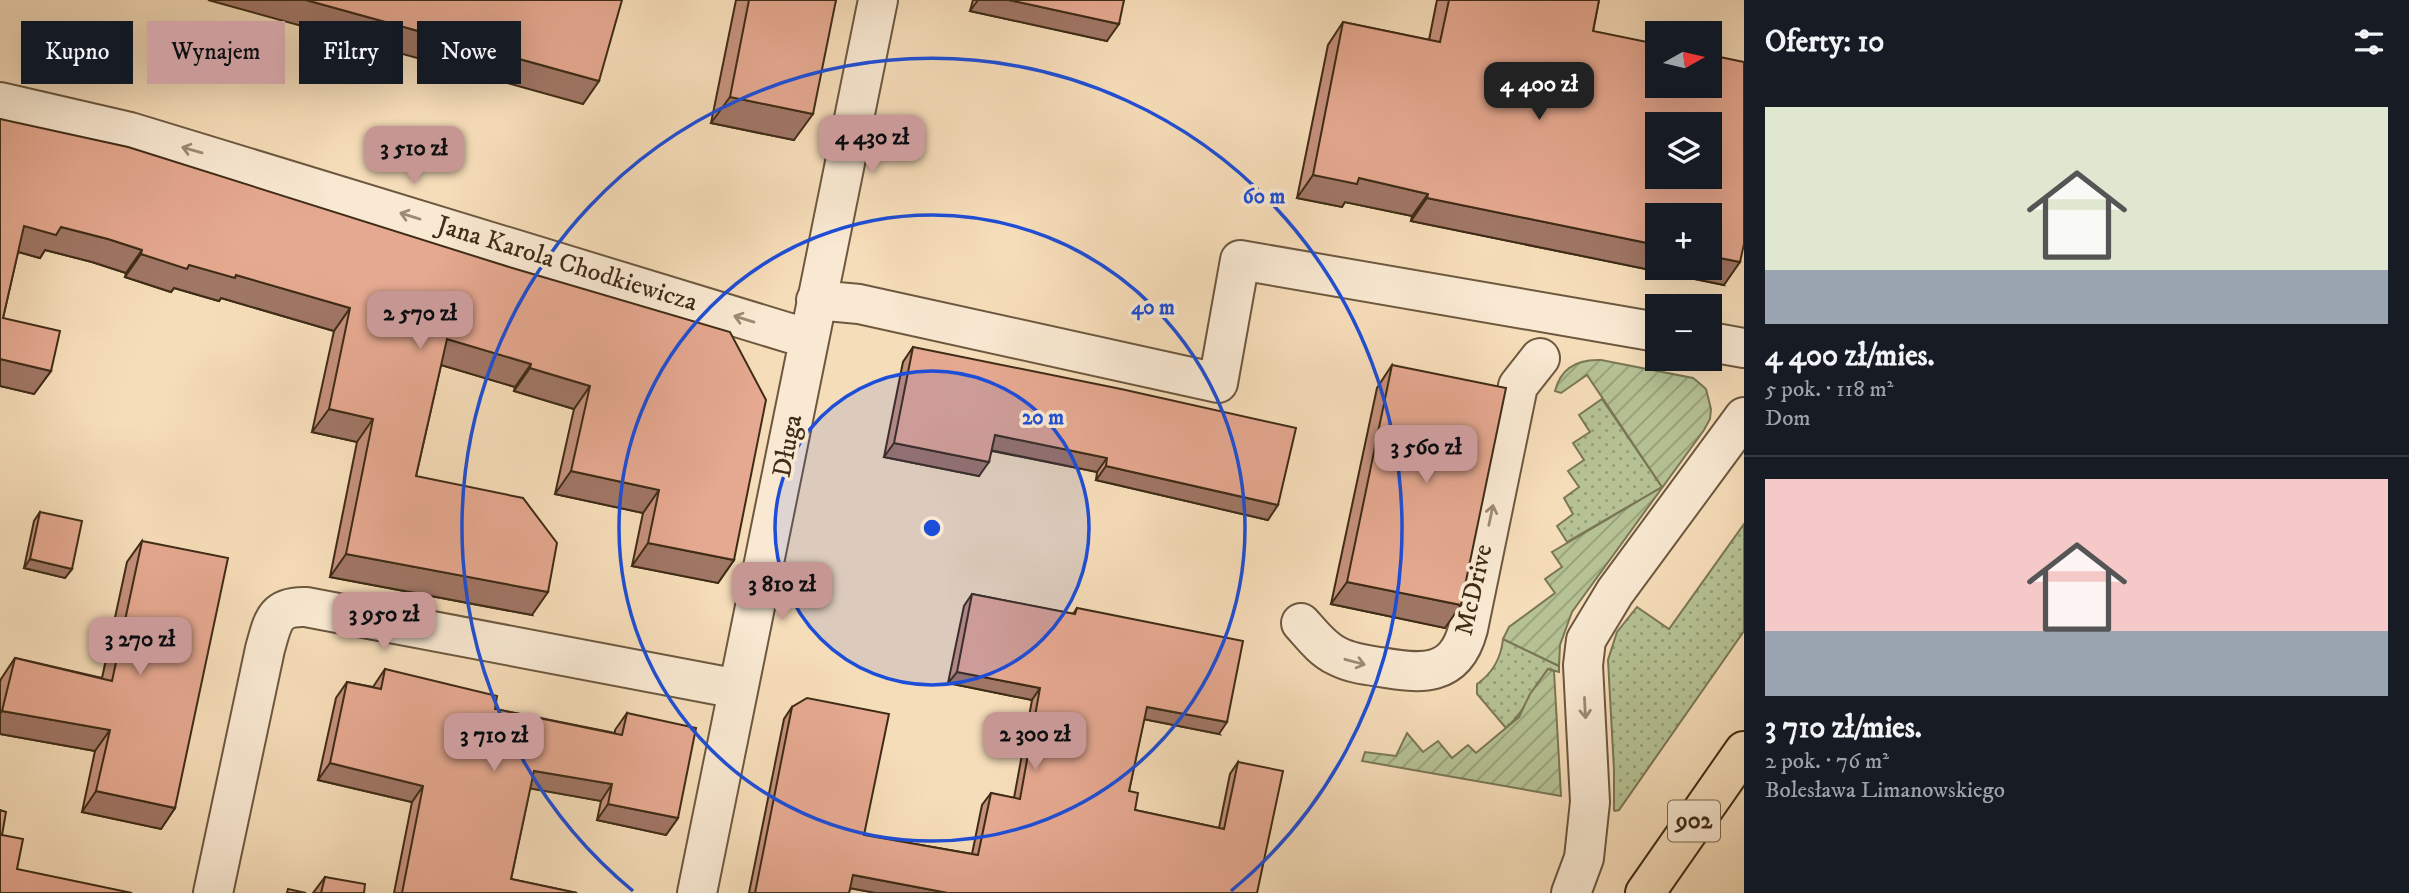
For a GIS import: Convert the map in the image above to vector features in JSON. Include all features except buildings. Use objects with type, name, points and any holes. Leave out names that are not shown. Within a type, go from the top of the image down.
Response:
[{"type":"main road","name":"902","points":[[1645,893],[1744,751]]},
{"type":"street","name":"Długa","points":[[697,893],[878,0]]},
{"type":"street","name":"Jana Karola Chodkiewicza","points":[[0,102],[130,132],[809,339]]},
{"type":"street","points":[[816,300],[859,304],[1217,383],[1240,260],[1645,330]]},
{"type":"street","points":[[1722,344],[1744,348]]},
{"type":"street","name":"McDrive","points":[[1301,623],[1325,649],[1357,663],[1415,673],[1428,672],[1444,665],[1456,654],[1468,629],[1518,386],[1540,358]]},
{"type":"street","points":[[1571,893],[1584,858],[1590,802],[1583,665],[1586,640],[1615,592],[1744,417]]},
{"type":"street","points":[[213,893],[265,649],[271,627],[281,610],[306,607],[738,689]]},
{"type":"green space","points":[[1601,360],[1645,369],[1645,371],[1693,378],[1706,389],[1711,409],[1710,419],[1704,430],[1572,612],[1560,645],[1559,666],[1503,639],[1509,627],[1555,593],[1545,579],[1562,567],[1552,552],[1662,487],[1587,375],[1561,393],[1555,391],[1566,370],[1585,361]]},
{"type":"green space","points":[[1602,399],[1662,487],[1567,542],[1557,526],[1573,514],[1564,498],[1579,487],[1568,471],[1584,460],[1573,443],[1590,432],[1579,415]]},
{"type":"green space","points":[[1744,524],[1744,631],[1619,810],[1615,811],[1608,660],[1617,632],[1637,607],[1669,629]]},
{"type":"green space","points":[[1503,639],[1559,666],[1559,672],[1548,669],[1524,708],[1506,728],[1477,694],[1477,684],[1488,675],[1495,664]]},
{"type":"green space","points":[[1548,669],[1554,671],[1561,796],[1362,761],[1365,752],[1396,756],[1407,733],[1423,752],[1438,741],[1452,758],[1468,745],[1476,753],[1519,717],[1530,694]]}]
